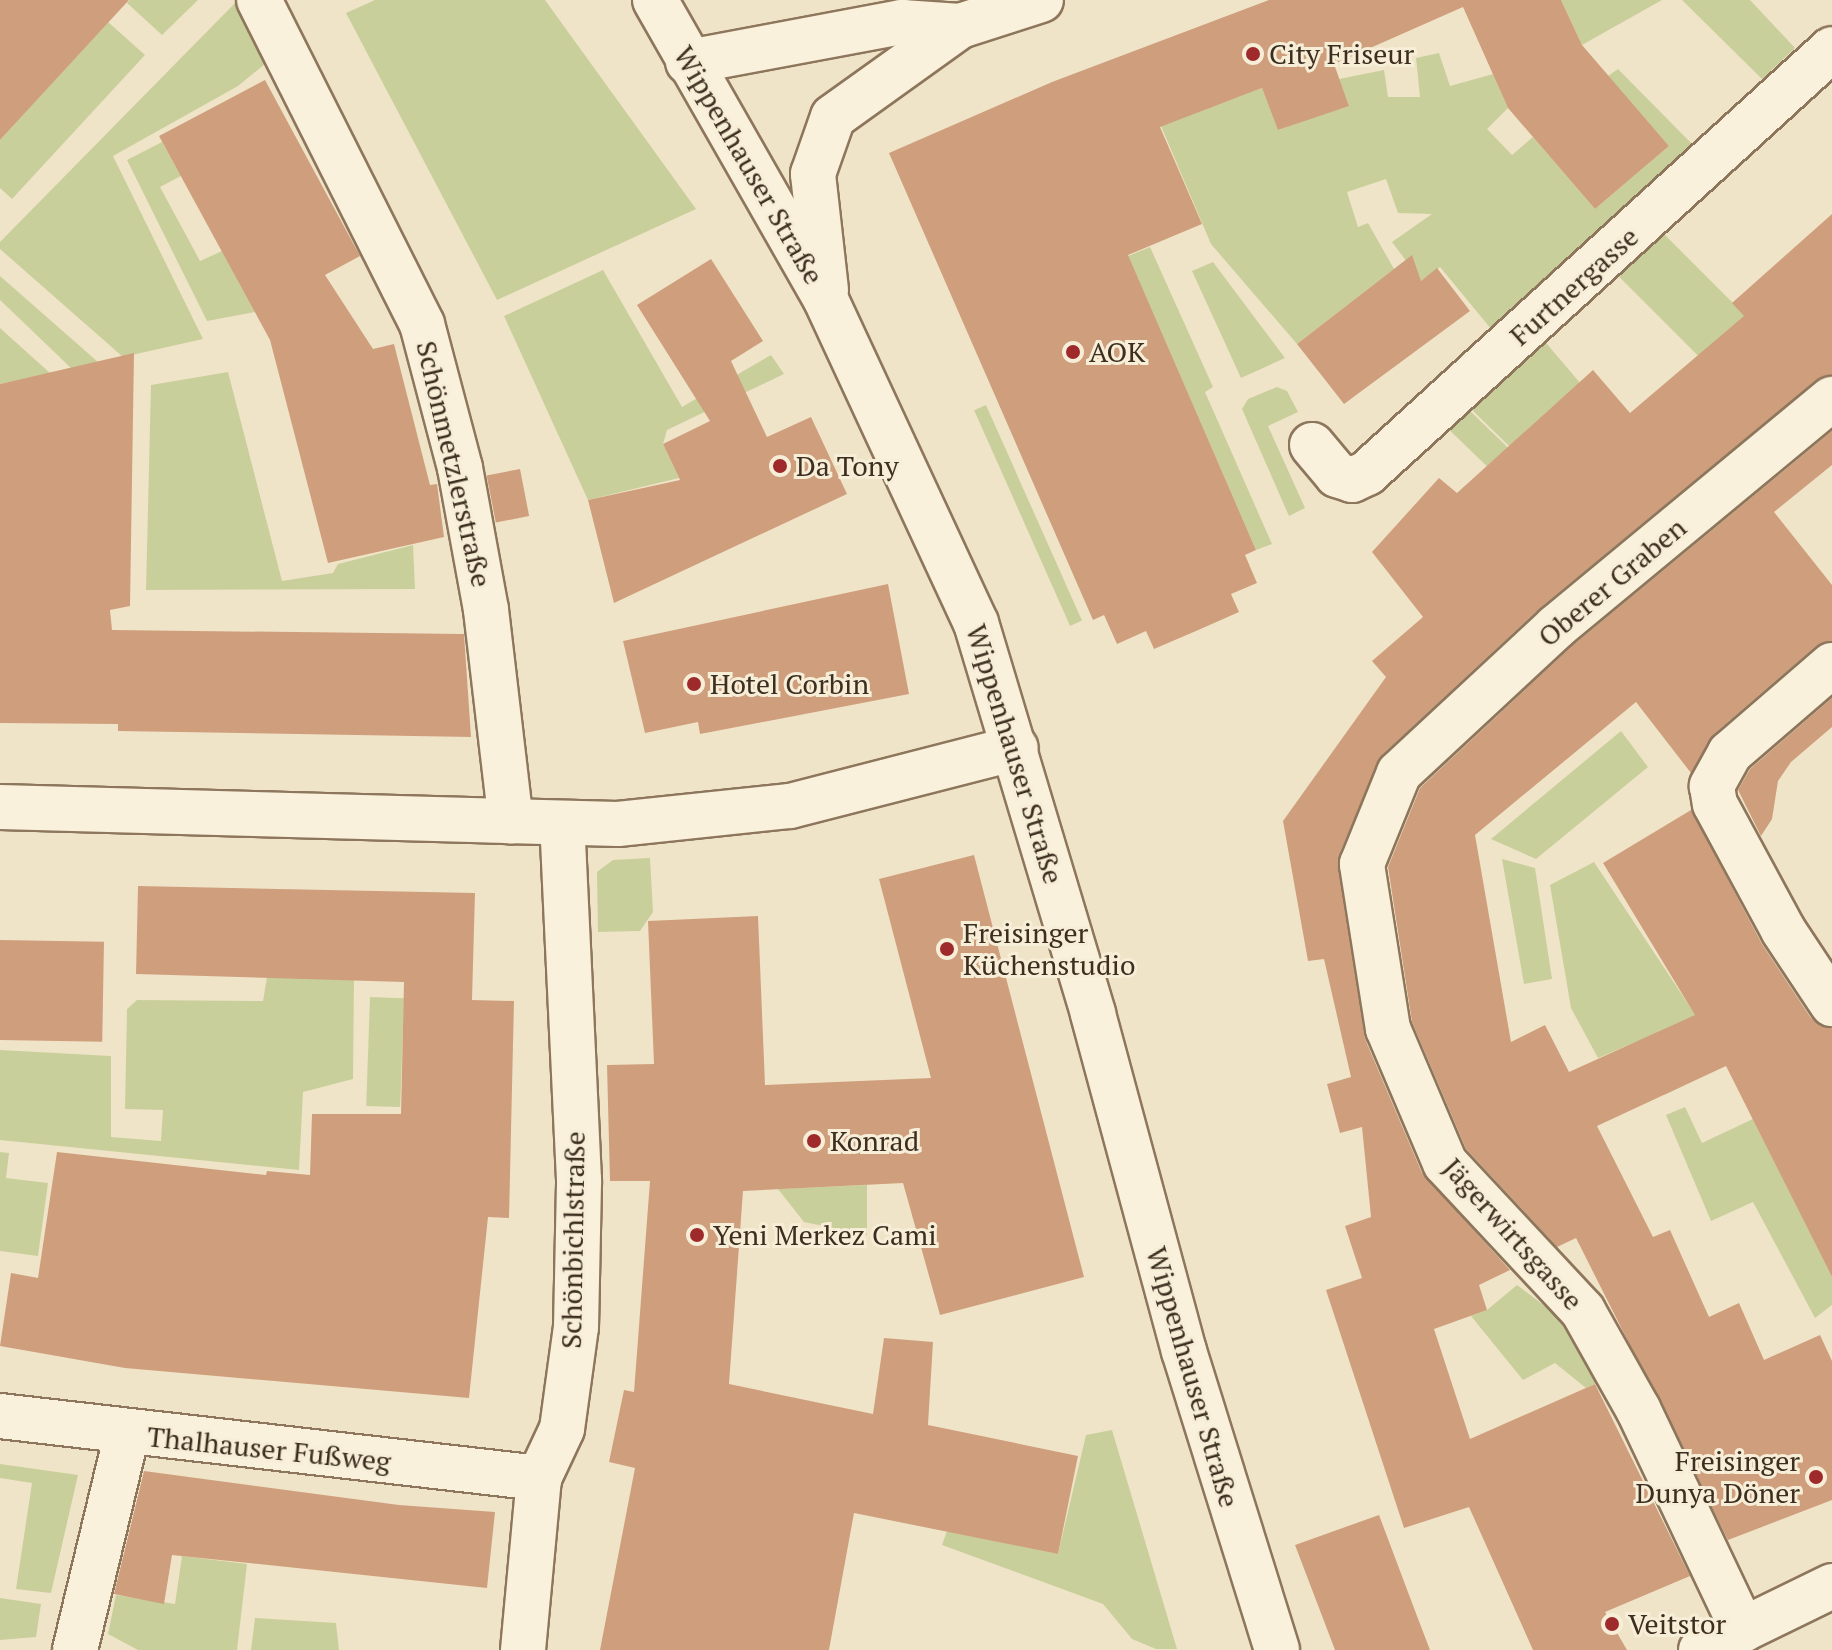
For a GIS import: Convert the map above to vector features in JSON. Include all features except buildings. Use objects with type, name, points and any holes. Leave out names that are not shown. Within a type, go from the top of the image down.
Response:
[{"type":"street","name":"Schönmetzlerstraße","points":[[259,0],[422,324],[460,468],[486,610],[511,822]]},
{"type":"street","name":"Wippenhauser Straße","points":[[655,0],[826,300],[976,623],[1016,748],[1184,1351],[1277,1650]]},
{"type":"street","points":[[826,300],[813,174],[827,128],[854,98],[960,26],[1041,0]]},
{"type":"street","points":[[688,62],[902,22],[960,26]]},
{"type":"street","name":"Furtnergasse","points":[[1312,445],[1337,475],[1352,480],[1367,473],[1832,49]]},
{"type":"street","name":"Oberer Graben","points":[[1399,773],[1556,627],[1832,399]]},
{"type":"street","points":[[1832,665],[1730,753],[1712,786],[1715,804],[1783,930],[1832,1004]]},
{"type":"street","points":[[0,807],[562,824],[696,819],[790,806],[1016,748]]},
{"type":"street","name":"Jägerwirtsgasse","points":[[1399,773],[1362,864],[1388,1029],[1445,1163],[1583,1311],[1638,1409],[1743,1630]]},
{"type":"street","name":"Schönbichlstraße","points":[[523,1650],[539,1478],[562,1429],[576,1327],[579,1180],[562,824]]},
{"type":"street","name":"Thalhauser Fußweg","points":[[0,1416],[539,1478]]},
{"type":"street","points":[[75,1650],[127,1433]]},
{"type":"street","points":[[1701,1650],[1832,1586]]},
{"type":"green space","points":[[130,0],[198,0],[162,35],[127,3]]},
{"type":"green space","points":[[238,0],[271,59],[238,86],[113,156],[203,339],[123,357],[0,249],[0,242]]},
{"type":"green space","points":[[375,0],[545,0],[696,209],[497,300],[346,13]]},
{"type":"green space","points":[[1561,0],[1662,0],[1582,45]]},
{"type":"green space","points":[[1682,0],[1750,0],[1795,48],[1762,79]]},
{"type":"green space","points":[[108,22],[145,55],[12,199],[0,188],[0,140]]},
{"type":"green space","points":[[1439,53],[1450,86],[1493,74],[1508,108],[1487,129],[1512,155],[1533,137],[1595,209],[1669,146],[1608,76],[1618,69],[1696,148],[1492,330],[1440,267],[1421,281],[1392,242],[1432,214],[1398,213],[1386,179],[1347,192],[1358,227],[1368,223],[1394,269],[1297,344],[1211,244],[1161,126],[1262,88],[1279,130],[1348,103],[1339,79],[1384,70],[1388,97],[1420,97],[1416,58]]},
{"type":"green space","points":[[162,142],[181,176],[160,187],[200,261],[222,251],[255,312],[207,321],[127,160]]},
{"type":"green space","points":[[1658,228],[1746,316],[1702,360],[1614,272]]},
{"type":"green space","points":[[1150,247],[1213,387],[1205,392],[1272,544],[1256,550],[1128,256]]},
{"type":"green space","points":[[1213,262],[1285,358],[1241,378],[1192,271]]},
{"type":"green space","points":[[603,270],[682,407],[771,355],[784,374],[667,430],[663,444],[679,478],[588,500],[504,316]]},
{"type":"green space","points":[[0,276],[98,362],[71,368],[0,300]]},
{"type":"green space","points":[[0,328],[50,373],[0,384]]},
{"type":"green space","points":[[1541,337],[1621,431],[1509,446],[1468,406]]},
{"type":"green space","points":[[228,372],[282,581],[333,573],[338,564],[413,545],[415,589],[146,590],[151,385]]},
{"type":"green space","points":[[1277,387],[1287,391],[1298,412],[1268,426],[1305,508],[1289,516],[1242,409],[1248,399]]},
{"type":"green space","points":[[986,405],[1082,621],[1070,626],[974,410]]},
{"type":"green space","points":[[1468,409],[1521,460],[1502,481],[1449,429]]},
{"type":"green space","points":[[1621,731],[1648,767],[1536,859],[1491,839]]},
{"type":"green space","points":[[650,858],[653,912],[640,931],[598,932],[597,872],[613,860]]},
{"type":"green space","points":[[1502,859],[1535,868],[1552,979],[1524,984]]},
{"type":"green space","points":[[1594,862],[1728,1064],[1664,1095],[1638,1041],[1598,1058],[1571,1008],[1550,885]]},
{"type":"green space","points":[[267,977],[354,978],[353,1079],[303,1092],[299,1170],[0,1140],[0,1050],[111,1056],[111,1137],[161,1141],[163,1110],[125,1109],[127,1009],[137,1000],[263,1001]]},
{"type":"green space","points":[[370,997],[404,998],[400,1107],[366,1106]]},
{"type":"green space","points":[[1685,1107],[1702,1143],[1753,1119],[1832,1277],[1832,1305],[1815,1318],[1753,1202],[1711,1221],[1666,1115]]},
{"type":"green space","points":[[0,1152],[9,1153],[6,1178],[48,1183],[38,1256],[0,1251]]},
{"type":"green space","points":[[867,1185],[867,1235],[804,1222],[778,1189]]},
{"type":"green space","points":[[1517,1285],[1567,1323],[1608,1378],[1586,1388],[1555,1363],[1523,1380],[1471,1316],[1487,1310]]},
{"type":"green space","points":[[1112,1430],[1177,1649],[1156,1649],[1132,1639],[1103,1604],[942,1545],[947,1531],[1058,1554],[1086,1435]]},
{"type":"green space","points":[[0,1464],[78,1475],[51,1593],[16,1589],[32,1483],[0,1478]]},
{"type":"green space","points":[[182,1556],[247,1564],[237,1650],[138,1650],[108,1634],[116,1595],[175,1604]]},
{"type":"green space","points":[[0,1598],[41,1604],[36,1637],[0,1640]]},
{"type":"green space","points":[[255,1618],[336,1623],[339,1650],[251,1650]]},
{"type":"place","name":"City Friseur","points":[[1253,54]]},
{"type":"place","name":"AOK","points":[[1073,352]]},
{"type":"place","name":"Da Tony","points":[[780,466]]},
{"type":"place","name":"Hotel Corbin","points":[[694,684]]},
{"type":"place","name":"Freisinger Küchenstudio","points":[[947,949]]},
{"type":"place","name":"Konrad","points":[[814,1141]]},
{"type":"place","name":"Yeni Merkez Cami","points":[[697,1235]]},
{"type":"place","name":"Freisinger Dunya Döner","points":[[1816,1477]]},
{"type":"place","name":"Veitstor","points":[[1612,1624]]}]
